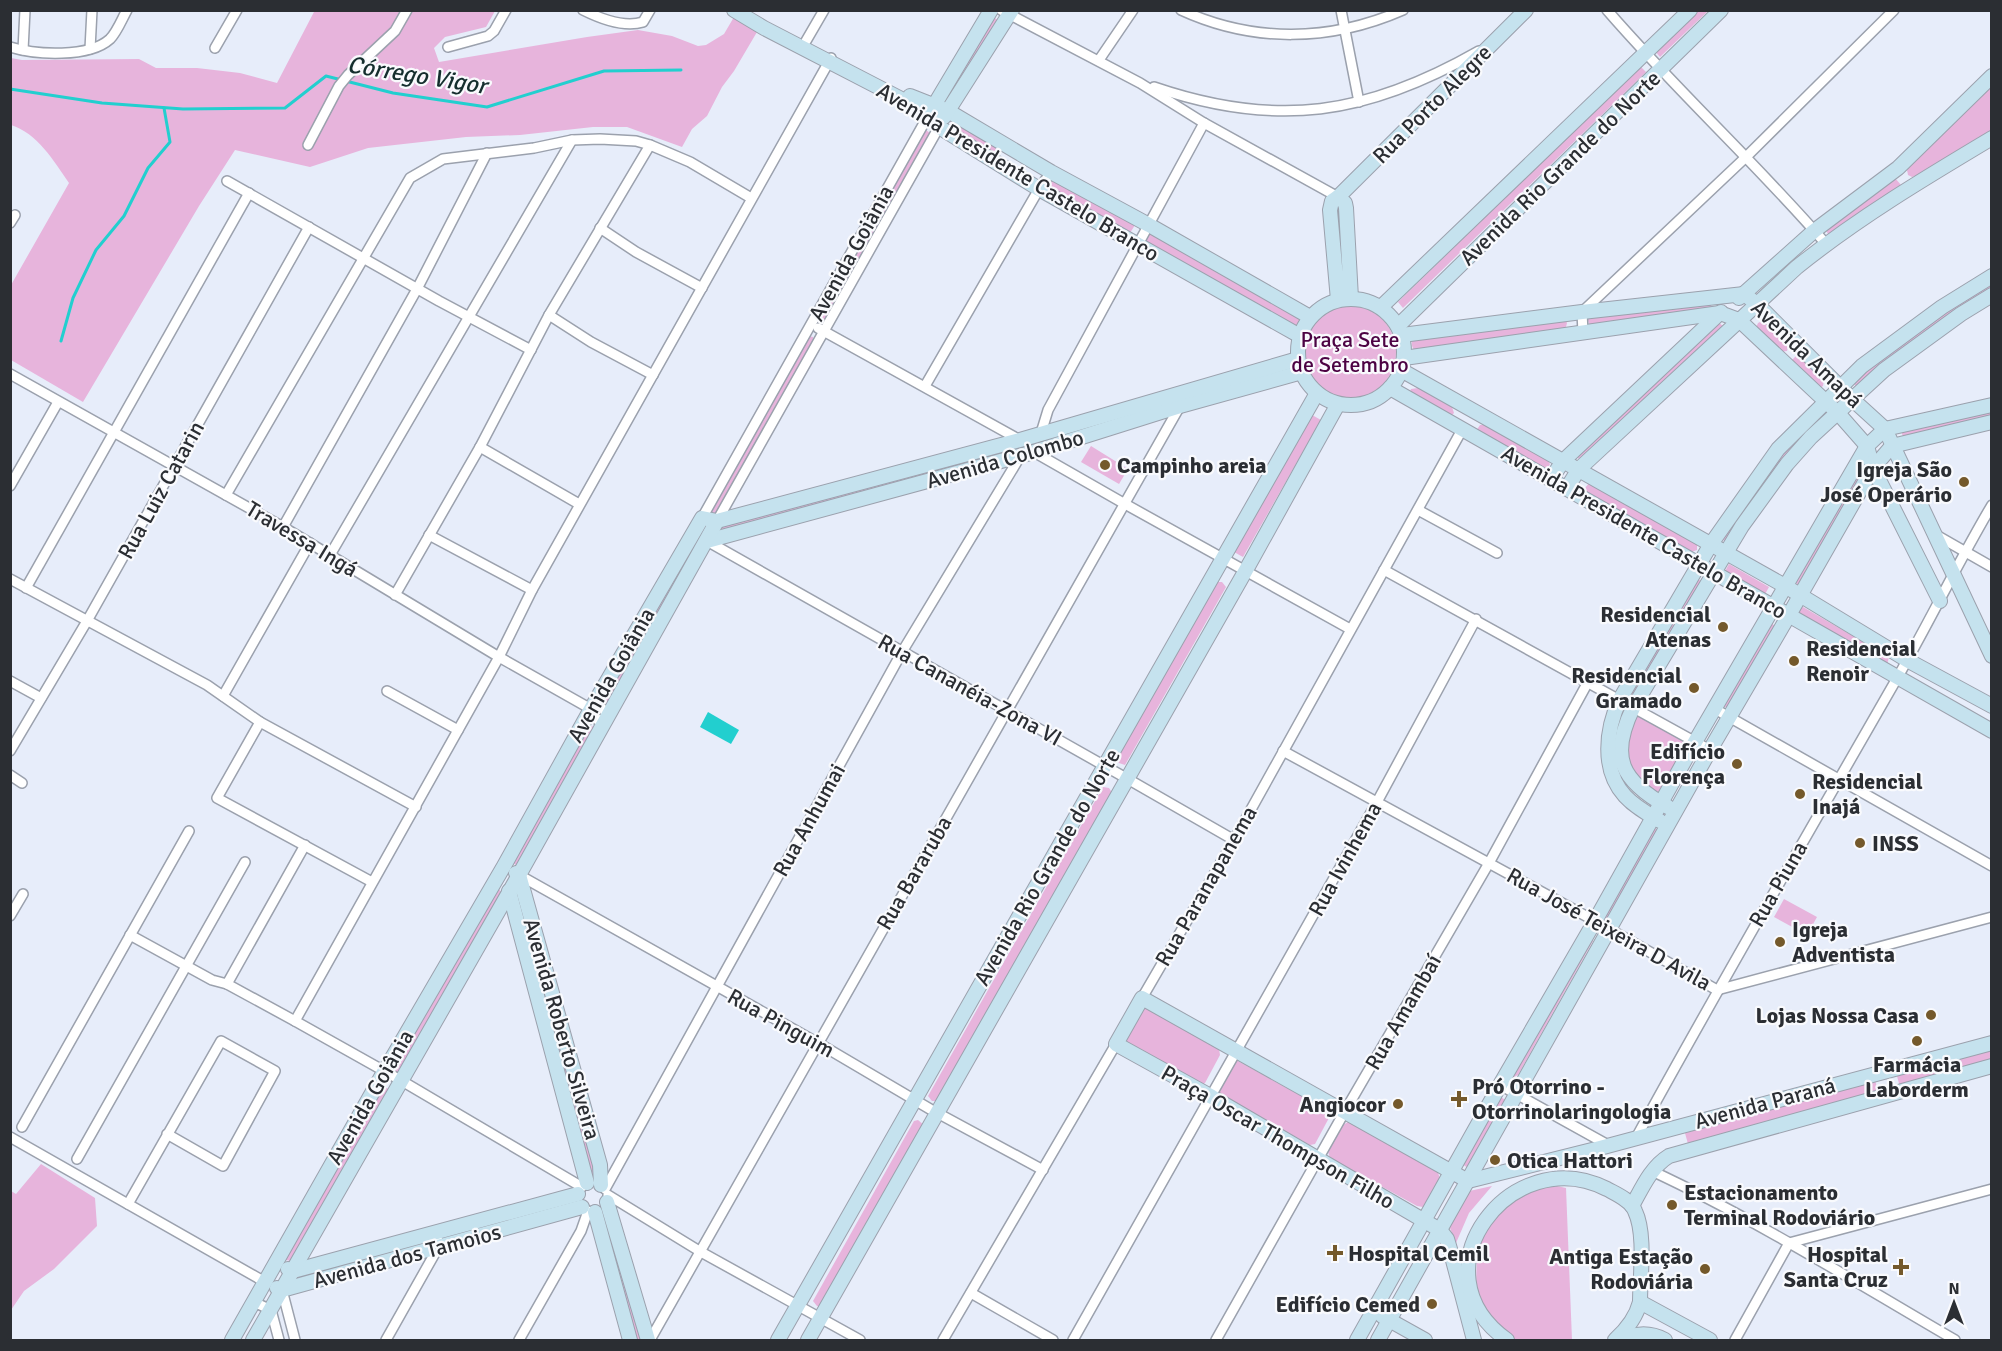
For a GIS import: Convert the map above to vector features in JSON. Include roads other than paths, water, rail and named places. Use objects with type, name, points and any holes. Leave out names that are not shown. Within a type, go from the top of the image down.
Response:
[{"type":"street","points":[[23,50],[25,10]]},
{"type":"street","points":[[90,49],[92,10]]},
{"type":"street","points":[[10,46],[40,52],[78,52],[95,48],[111,38],[127,10]]},
{"type":"street","points":[[215,48],[237,10]]},
{"type":"street","points":[[308,145],[339,86],[395,32],[407,10]]},
{"type":"street","points":[[448,46],[488,36],[494,31],[506,10]]},
{"type":"street","points":[[583,10],[597,17],[627,24],[643,22],[650,10]]},
{"type":"street","name":"Avenida Presidente Castelo Branco","points":[[752,10],[806,41],[831,59]]},
{"type":"street","points":[[806,41],[824,10]]},
{"type":"street","name":"Avenida Goiânia","points":[[232,1341],[384,1071],[495,882],[591,709],[692,536],[931,111],[991,10]]},
{"type":"street","points":[[1099,60],[1133,10]]},
{"type":"street","points":[[1180,10],[1221,26],[1262,34],[1303,35],[1344,30],[1374,22],[1403,10]]},
{"type":"street","points":[[1341,10],[1359,102]]},
{"type":"street","name":"Rua Porto Alegre","points":[[1338,197],[1526,10]]},
{"type":"street","points":[[1607,10],[1646,55],[1746,157],[1826,244]]},
{"type":"street","name":"Avenida Rio Grande do Norte","points":[[1380,308],[1646,55],[1690,10]]},
{"type":"street","name":"Avenida Rio Grande do Norte","points":[[1400,330],[1721,10]]},
{"type":"street","points":[[1583,333],[1582,312],[1746,157],[1894,10]]},
{"type":"street","name":"Avenida Presidente Castelo Branco","points":[[736,11],[931,111],[948,111],[1051,172],[1310,317]]},
{"type":"street","points":[[1007,12],[1099,60],[1204,123],[1338,197],[1345,203],[1346,208],[1345,299]]},
{"type":"street","name":"Avenida Goiânia","points":[[253,1341],[707,542],[823,331],[1007,12]]},
{"type":"street","points":[[1140,83],[1178,95],[1246,110],[1292,112],[1337,107],[1403,89],[1492,44]]},
{"type":"street","points":[[296,1021],[499,657],[532,590],[579,504],[831,59]]},
{"type":"street","points":[[1551,479],[1563,460],[1720,313],[1814,231],[1898,168],[1992,76]]},
{"type":"street","name":"Avenida Presidente Castelo Branco","points":[[931,111],[939,127],[1039,189],[1300,336]]},
{"type":"street","points":[[1033,452],[1046,440],[1041,433],[1048,410],[1204,123]]},
{"type":"street","points":[[1567,488],[1579,469],[1739,320],[1826,244],[1911,186],[1992,138]]},
{"type":"street","points":[[226,495],[410,178],[443,159],[534,148],[572,140],[627,140],[650,145],[690,162],[751,198]]},
{"type":"street","points":[[330,555],[572,140]]},
{"type":"street","points":[[395,595],[480,447],[549,315],[650,145]]},
{"type":"street","points":[[999,164],[1010,147]]},
{"type":"street","points":[[283,527],[417,289],[487,153]]},
{"type":"street","points":[[1898,168],[1911,186]]},
{"type":"street","points":[[925,386],[1051,172]]},
{"type":"street","points":[[227,181],[417,289],[531,350]]},
{"type":"street","points":[[26,588],[249,193]]},
{"type":"street","name":"Rua Luiz Catarin","points":[[10,751],[87,621],[309,227]]},
{"type":"street","points":[[600,228],[636,252],[702,288]]},
{"type":"street","points":[[1667,825],[1626,797],[1618,786],[1612,771],[1608,738],[1613,714],[1620,699],[1711,544],[1778,449],[1840,386],[1917,324],[1992,276]]},
{"type":"street","name":"Avenida Amapá","points":[[1400,330],[1744,294],[1885,429],[1992,656]]},
{"type":"street","points":[[1676,811],[1637,786],[1629,777],[1622,760],[1622,736],[1634,708],[1726,553],[1772,483],[1811,437],[1884,370],[1992,295]]},
{"type":"street","points":[[1345,299],[1371,303],[1380,308],[1400,330],[1402,364],[1390,388],[1375,399],[1357,405],[1338,404],[1317,393],[1311,387],[1300,366],[1298,345],[1310,317],[1323,306],[1345,299]]},
{"type":"street","name":"Avenida Amapá","points":[[1402,364],[1583,333],[1720,313],[1739,320],[1838,413],[1867,446],[1873,468],[1940,601]]},
{"type":"street","points":[[549,315],[591,342],[653,375]]},
{"type":"street","points":[[811,324],[1020,440],[1018,449],[1033,452],[1350,629]]},
{"type":"street","points":[[1784,362],[1799,346]]},
{"type":"street","name":"Avenida Presidente Castelo Branco","points":[[1402,364],[1472,412],[1579,469],[1801,595],[1907,660],[1992,706]]},
{"type":"street","name":"Avenida Colombo","points":[[717,521],[1300,366]]},
{"type":"street","name":"Avenida Colombo","points":[[707,542],[1033,452],[1300,366]]},
{"type":"street","name":"Travessa Ingá","points":[[10,374],[283,527],[499,657],[591,709],[596,706],[603,708],[606,718]]},
{"type":"street","name":"Avenida Presidente Castelo Branco","points":[[1390,388],[1992,731]]},
{"type":"street","name":"Avenida Rio Grande do Norte","points":[[778,1341],[1317,393]]},
{"type":"street","points":[[10,486],[58,402]]},
{"type":"street","name":"Avenida Rio Grande do Norte","points":[[808,1341],[1338,404]]},
{"type":"street","points":[[1357,1341],[1450,1172],[1654,818],[1695,742],[1867,446],[1885,429],[1992,405]]},
{"type":"street","name":"Rua Bararuba","points":[[649,1341],[1180,406]]},
{"type":"street","points":[[1463,428],[1472,412]]},
{"type":"street","points":[[1378,1341],[1667,825],[1873,468],[1892,446],[1992,422]]},
{"type":"street","name":"Rua Paranapanema","points":[[943,1341],[1234,840],[1463,428]]},
{"type":"street","points":[[480,447],[579,504]]},
{"type":"street","name":"Rua Anhumai","points":[[519,1341],[581,1231],[593,1196],[717,987],[902,652],[1033,452]]},
{"type":"street","name":"Rua Piuna","points":[[1636,1138],[1717,990],[1898,678],[1964,551],[1992,505]]},
{"type":"street","points":[[1418,510],[1497,553]]},
{"type":"street","points":[[702,518],[717,521]]},
{"type":"street","points":[[1933,533],[1992,567]]},
{"type":"street","points":[[429,535],[532,590]]},
{"type":"street","points":[[692,536],[707,542]]},
{"type":"street","name":"Rua Cananéia-Zona VI","points":[[707,542],[1234,840]]},
{"type":"street","points":[[223,696],[310,543]]},
{"type":"street","points":[[1384,570],[1710,750]]},
{"type":"street","points":[[10,579],[207,685],[260,722],[416,807]]},
{"type":"street","name":"Rua Ivinhema","points":[[1073,1341],[1377,802],[1476,619]]},
{"type":"street","points":[[634,636],[648,644]]},
{"type":"street","points":[[10,681],[41,698]]},
{"type":"street","name":"Rua Amambaí","points":[[1216,1341],[1489,863],[1588,682]]},
{"type":"street","points":[[387,691],[458,730]]},
{"type":"street","points":[[1715,709],[1992,866]]},
{"type":"street","points":[[260,722],[217,798],[372,882]]},
{"type":"street","name":"Rua José Teixeira D Avila","points":[[1282,751],[1610,929],[1717,990],[1992,917]]},
{"type":"street","points":[[10,775],[21,783]]},
{"type":"street","points":[[22,1127],[189,831]]},
{"type":"street","points":[[227,984],[305,845]]},
{"type":"street","points":[[77,1159],[245,862]]},
{"type":"street","points":[[504,866],[519,875]]},
{"type":"street","name":"Rua Pinguim","points":[[519,875],[1043,1170]]},
{"type":"street","name":"Avenida Roberto Silveira","points":[[519,875],[600,1165],[593,1196],[649,1341]]},
{"type":"street","points":[[495,882],[509,891]]},
{"type":"street","name":"Avenida Roberto Silveira","points":[[509,891],[593,1196],[630,1341]]},
{"type":"street","points":[[10,916],[23,894]]},
{"type":"street","points":[[130,935],[212,981],[227,984],[296,1021],[402,1081],[593,1196],[701,1252],[860,1341]]},
{"type":"street","points":[[1142,998],[1468,1181]]},
{"type":"street","points":[[128,1204],[167,1134],[221,1041],[275,1071],[223,1166],[167,1134]]},
{"type":"street","name":"Avenida Paraná","points":[[1468,1181],[1992,1043]]},
{"type":"street","name":"Praça Oscar Thompson Filho","points":[[1116,1044],[1212,1097],[1440,1230]]},
{"type":"street","name":"Avenida Paraná","points":[[1632,1206],[1652,1171],[1669,1156],[1992,1066]]},
{"type":"street","points":[[1896,1068],[1892,1073],[1893,1086],[1898,1090],[1904,1090]]},
{"type":"street","points":[[1876,1074],[1887,1079],[1889,1085],[1885,1096]]},
{"type":"street","points":[[1500,1085],[1602,1147]]},
{"type":"street","points":[[10,1137],[282,1290]]},
{"type":"street","points":[[1462,1299],[1474,1243],[1484,1221],[1500,1202],[1523,1188],[1535,1177],[1602,1147]]},
{"type":"street","points":[[1652,1171],[1697,1192],[1790,1243],[1955,1341]]},
{"type":"street","points":[[1523,1188],[1550,1181],[1567,1179],[1582,1181],[1609,1190],[1635,1210],[1641,1231],[1640,1302],[1637,1313],[1627,1329],[1615,1341]]},
{"type":"street","points":[[1735,1341],[1790,1243],[1992,1189]]},
{"type":"street","name":"Avenida dos Tamoios","points":[[295,1341],[282,1290],[438,1240],[593,1196]]},
{"type":"street","points":[[1440,1230],[1447,1239],[1474,1341]]},
{"type":"street","points":[[386,1341],[438,1240]]},
{"type":"street","name":"Avenida dos Tamoios","points":[[293,1271],[438,1240]]},
{"type":"street","points":[[1428,1251],[1450,1249]]},
{"type":"street","points":[[276,1263],[293,1271]]},
{"type":"street","points":[[1467,1269],[1471,1294],[1486,1322]]},
{"type":"street","points":[[971,1293],[1053,1341]]},
{"type":"street","points":[[1462,1299],[1507,1341]]},
{"type":"street","points":[[254,1302],[271,1310],[279,1341]]},
{"type":"street","points":[[1640,1302],[1710,1341]]},
{"type":"street","points":[[1373,1311],[1425,1341]]},
{"type":"street","points":[[1615,1341],[1644,1333],[1665,1341]]},
{"type":"water","points":[[708,712],[739,730],[731,744],[700,727]]},
{"type":"waterway","name":"Córrego Vigor","points":[[10,89],[102,103],[183,109],[285,108],[326,76],[393,93],[487,107],[604,71],[681,70]]},
{"type":"waterway","points":[[61,341],[73,298],[96,250],[124,216],[148,168],[170,142],[164,108]]},
{"type":"place","name":"Campinho areia","points":[[1105,465]]},
{"type":"place","name":"Igreja São José Operário","points":[[1964,482]]},
{"type":"place","name":"Residencial Atenas","points":[[1723,627]]},
{"type":"place","name":"Residencial Renoir","points":[[1794,661]]},
{"type":"place","name":"Residencial Gramado","points":[[1694,688]]},
{"type":"place","name":"Edifício Florença","points":[[1737,764]]},
{"type":"place","name":"Residencial Inajá","points":[[1800,794]]},
{"type":"place","name":"INSS","points":[[1860,843]]},
{"type":"place","name":"Igreja Adventista","points":[[1780,942]]},
{"type":"place","name":"Lojas Nossa Casa","points":[[1931,1015]]},
{"type":"place","name":"Farmácia Laborderm","points":[[1917,1041]]},
{"type":"place","name":"Pró Otorrino - Otorrinolaringologia","points":[[1459,1099]]},
{"type":"place","name":"Angiocor","points":[[1398,1104]]},
{"type":"place","name":"Otica Hattori","points":[[1495,1160]]},
{"type":"place","name":"Estacionamento Terminal Rodoviário","points":[[1672,1205]]},
{"type":"place","name":"Hospital Cemil","points":[[1335,1253]]},
{"type":"place","name":"Hospital Santa Cruz","points":[[1901,1267]]},
{"type":"place","name":"Antiga Estação Rodoviária","points":[[1705,1269]]},
{"type":"place","name":"Edifício Cemed","points":[[1432,1304]]},
{"type":"park label","name":"Praça Sete de Setembro","points":[[1350,352]]}]
